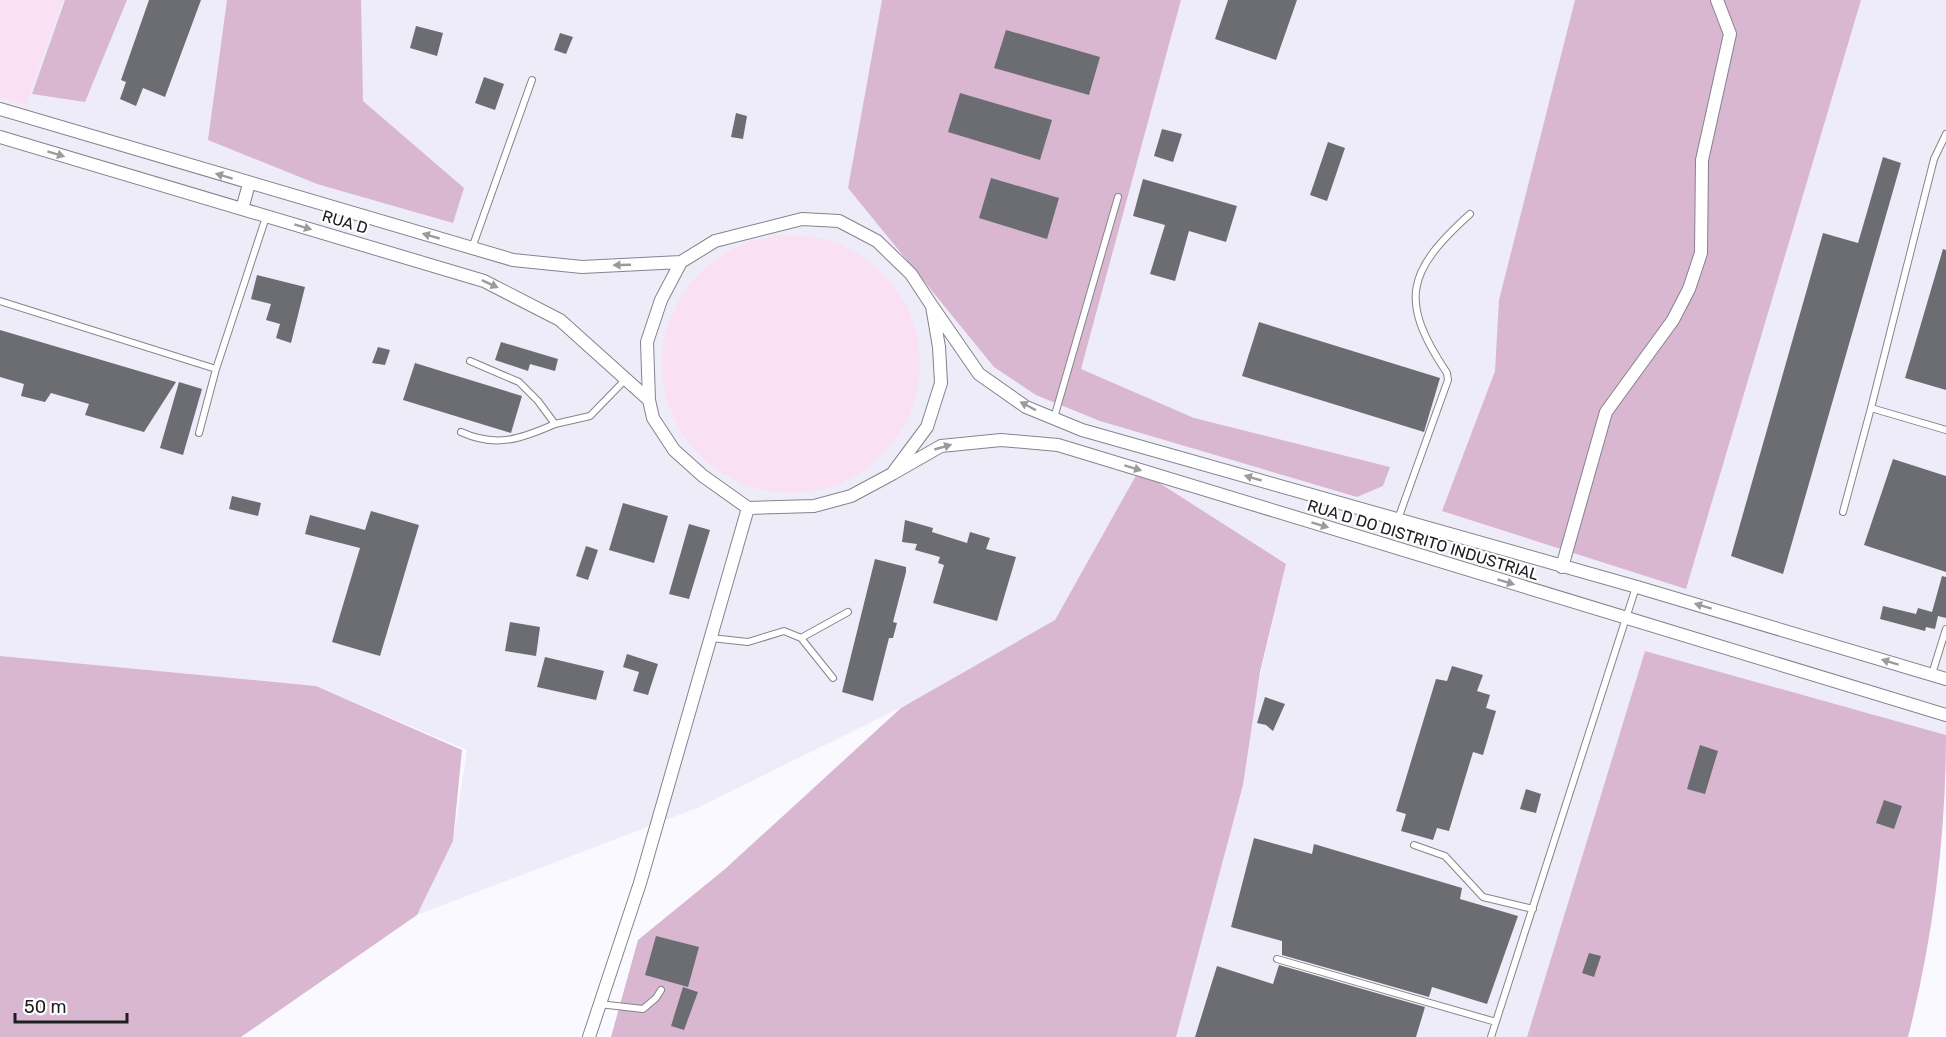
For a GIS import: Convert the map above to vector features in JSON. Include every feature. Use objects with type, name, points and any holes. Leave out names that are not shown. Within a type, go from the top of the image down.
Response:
[{"type":"street","points":[[1562,567],[1606,412],[1673,320],[1689,289],[1701,253],[1702,160],[1730,34],[1717,0]]},
{"type":"street","name":"RUA D","points":[[0,109],[513,260],[582,267],[681,262]]},
{"type":"street","name":"RUA D","points":[[0,137],[484,281],[560,320],[649,400]]},
{"type":"street","points":[[242,209],[249,184]]},
{"type":"street","name":"RUA D DO DISTRITO INDUSTRIAL","points":[[681,262],[715,241],[752,230],[802,219],[839,221],[877,241],[911,274],[979,374],[1026,407],[1082,429],[1636,587],[1946,679]]},
{"type":"street","points":[[589,1037],[640,883],[748,508],[703,476],[674,450],[653,417],[649,400],[647,342],[661,300],[681,262]]},
{"type":"street","points":[[892,474],[927,427],[941,383],[939,347],[932,306]]},
{"type":"street","name":"RUA D DO DISTRITO INDUSTRIAL","points":[[748,508],[814,506],[851,496],[941,446],[1001,440],[1058,445],[1946,716]]},
{"type":"lane","points":[[472,248],[532,80]]},
{"type":"lane","points":[[1843,512],[1934,159],[1946,134]]},
{"type":"lane","points":[[1054,418],[1118,197]]},
{"type":"lane","points":[[1398,520],[1448,380],[1447,373],[1422,329],[1414,308],[1414,298],[1432,250],[1470,214]]},
{"type":"lane","points":[[199,433],[216,369],[266,216]]},
{"type":"lane","points":[[0,301],[216,369]]},
{"type":"lane","points":[[470,361],[519,382],[538,401],[555,424]]},
{"type":"lane","points":[[461,432],[480,441],[521,439],[555,424],[590,416],[626,379]]},
{"type":"lane","points":[[1871,408],[1946,430]]},
{"type":"lane","points":[[1491,1037],[1636,587]]},
{"type":"lane","points":[[801,638],[848,612]]},
{"type":"lane","points":[[1932,674],[1946,628]]},
{"type":"lane","points":[[711,638],[748,642],[784,631],[801,638],[833,678]]},
{"type":"lane","points":[[1414,845],[1445,856],[1483,897],[1533,909]]},
{"type":"lane","points":[[1277,958],[1496,1022]]},
{"type":"lane","points":[[599,1004],[643,1009],[656,998],[661,990]]},
{"type":"shaded area","points":[[0,0],[1946,0],[1946,735],[1645,651],[1527,1037],[1175,1037],[1286,565],[1139,470],[1055,620],[1012,653],[697,808],[417,915],[453,841],[467,750],[316,686],[0,656]]},
{"type":"shaded area","points":[[0,0],[63,0],[26,105],[0,97]]},
{"type":"shaded area","points":[[65,0],[127,0],[85,102],[32,94]]},
{"type":"shaded area","points":[[227,0],[361,0],[363,101],[464,188],[453,223],[317,184],[208,140]]},
{"type":"shaded area","points":[[882,0],[1181,0],[1081,369],[1194,418],[1390,467],[1383,486],[1357,497],[1100,421],[1036,395],[994,367],[848,188]]},
{"type":"shaded area","points":[[1575,0],[1861,0],[1686,589],[1442,511],[1495,371],[1499,300]]},
{"type":"shaded area","points":[[778,235],[804,235],[841,244],[863,256],[891,282],[911,314],[918,339],[920,364],[918,389],[911,414],[899,436],[873,464],[841,484],[829,488],[804,493],[778,493],[741,484],[719,472],[691,446],[671,414],[667,402],[662,377],[662,351],[671,314],[683,292],[709,264],[741,244],[753,240]]},
{"type":"shaded area","points":[[1139,470],[1286,564],[1260,672],[1243,785],[1176,1037],[611,1037],[638,940],[725,869],[901,708],[1055,620]]},
{"type":"shaded area","points":[[1645,651],[1946,735],[1941,849],[1931,925],[1908,1037],[1527,1037]]},
{"type":"shaded area","points":[[0,656],[316,686],[462,750],[453,841],[417,915],[241,1037],[0,1037]]},
{"type":"building","points":[[149,0],[201,0],[165,97],[143,88],[136,106],[120,99],[126,82],[121,80]]},
{"type":"building","points":[[1228,0],[1297,0],[1276,60],[1215,39]]},
{"type":"building","points":[[416,26],[443,33],[437,56],[410,48]]},
{"type":"building","points":[[1006,30],[1100,57],[1089,95],[994,68]]},
{"type":"building","points":[[560,33],[573,37],[566,54],[554,50]]},
{"type":"building","points":[[484,77],[504,84],[495,110],[475,103]]},
{"type":"building","points":[[960,93],[1052,120],[1040,160],[948,132]]},
{"type":"building","points":[[736,113],[747,116],[743,139],[731,137]]},
{"type":"building","points":[[1162,129],[1182,134],[1173,162],[1154,156]]},
{"type":"building","points":[[1328,142],[1345,148],[1327,201],[1310,195]]},
{"type":"building","points":[[1883,157],[1901,163],[1783,574],[1731,556],[1823,233],[1858,243]]},
{"type":"building","points":[[991,178],[1059,198],[1047,239],[979,218]]},
{"type":"building","points":[[1143,179],[1237,206],[1226,242],[1189,231],[1175,281],[1150,274],[1165,225],[1133,216]]},
{"type":"building","points":[[1943,249],[1946,250],[1946,390],[1905,378]]},
{"type":"building","points":[[257,275],[305,287],[291,343],[276,338],[280,324],[266,320],[271,304],[251,299]]},
{"type":"building","points":[[1259,322],[1440,378],[1424,432],[1242,376]]},
{"type":"building","points":[[0,330],[176,382],[144,432],[85,415],[89,404],[51,393],[45,402],[21,396],[24,384],[0,377]]},
{"type":"building","points":[[501,342],[558,359],[555,371],[530,364],[528,371],[495,360]]},
{"type":"building","points":[[378,347],[390,350],[385,365],[372,363]]},
{"type":"building","points":[[415,363],[522,396],[511,433],[403,400]]},
{"type":"building","points":[[179,382],[202,389],[183,455],[160,448]]},
{"type":"building","points":[[1893,459],[1946,476],[1946,572],[1864,545]]},
{"type":"building","points":[[232,496],[261,503],[258,516],[229,509]]},
{"type":"building","points":[[623,503],[668,516],[654,563],[609,550]]},
{"type":"building","points":[[371,511],[419,525],[380,656],[332,642],[360,548],[305,534],[310,515],[365,530]]},
{"type":"building","points":[[905,520],[933,528],[932,532],[967,543],[970,532],[990,538],[986,549],[1016,557],[997,621],[933,603],[944,565],[938,563],[940,557],[915,550],[917,544],[902,542]]},
{"type":"building","points":[[689,524],[710,530],[689,599],[669,594]]},
{"type":"building","points":[[586,546],[598,550],[588,580],[576,576]]},
{"type":"building","points":[[875,559],[906,567],[906,572],[893,622],[897,623],[893,638],[889,638],[873,701],[842,692]]},
{"type":"building","points":[[1942,576],[1946,577],[1946,618],[1938,616],[1935,629],[1926,627],[1925,631],[1880,619],[1883,606],[1916,614],[1918,608],[1932,612]]},
{"type":"building","points":[[510,622],[540,627],[536,656],[505,651]]},
{"type":"building","points":[[627,654],[658,664],[648,695],[633,691],[639,672],[623,667]]},
{"type":"building","points":[[545,657],[604,671],[596,700],[537,687]]},
{"type":"building","points":[[1452,666],[1483,675],[1477,691],[1490,695],[1486,708],[1496,711],[1483,755],[1473,752],[1449,831],[1437,828],[1433,840],[1401,831],[1406,814],[1396,811],[1436,679],[1447,681]]},
{"type":"building","points":[[1265,697],[1285,704],[1273,731],[1266,725],[1257,723]]},
{"type":"building","points":[[1700,745],[1718,751],[1705,794],[1687,789]]},
{"type":"building","points":[[1526,789],[1541,794],[1536,813],[1520,809]]},
{"type":"building","points":[[1884,800],[1902,806],[1894,829],[1876,823]]},
{"type":"building","points":[[1254,838],[1312,854],[1314,844],[1462,888],[1460,899],[1518,916],[1487,1004],[1432,987],[1429,997],[1282,955],[1282,941],[1231,927]]},
{"type":"building","points":[[656,936],[699,947],[688,987],[645,975]]},
{"type":"building","points":[[1589,953],[1601,956],[1594,977],[1582,973]]},
{"type":"building","points":[[1279,965],[1425,1007],[1416,1037],[1195,1037],[1217,966],[1273,984]]},
{"type":"building","points":[[683,987],[698,992],[684,1030],[671,1026]]}]
